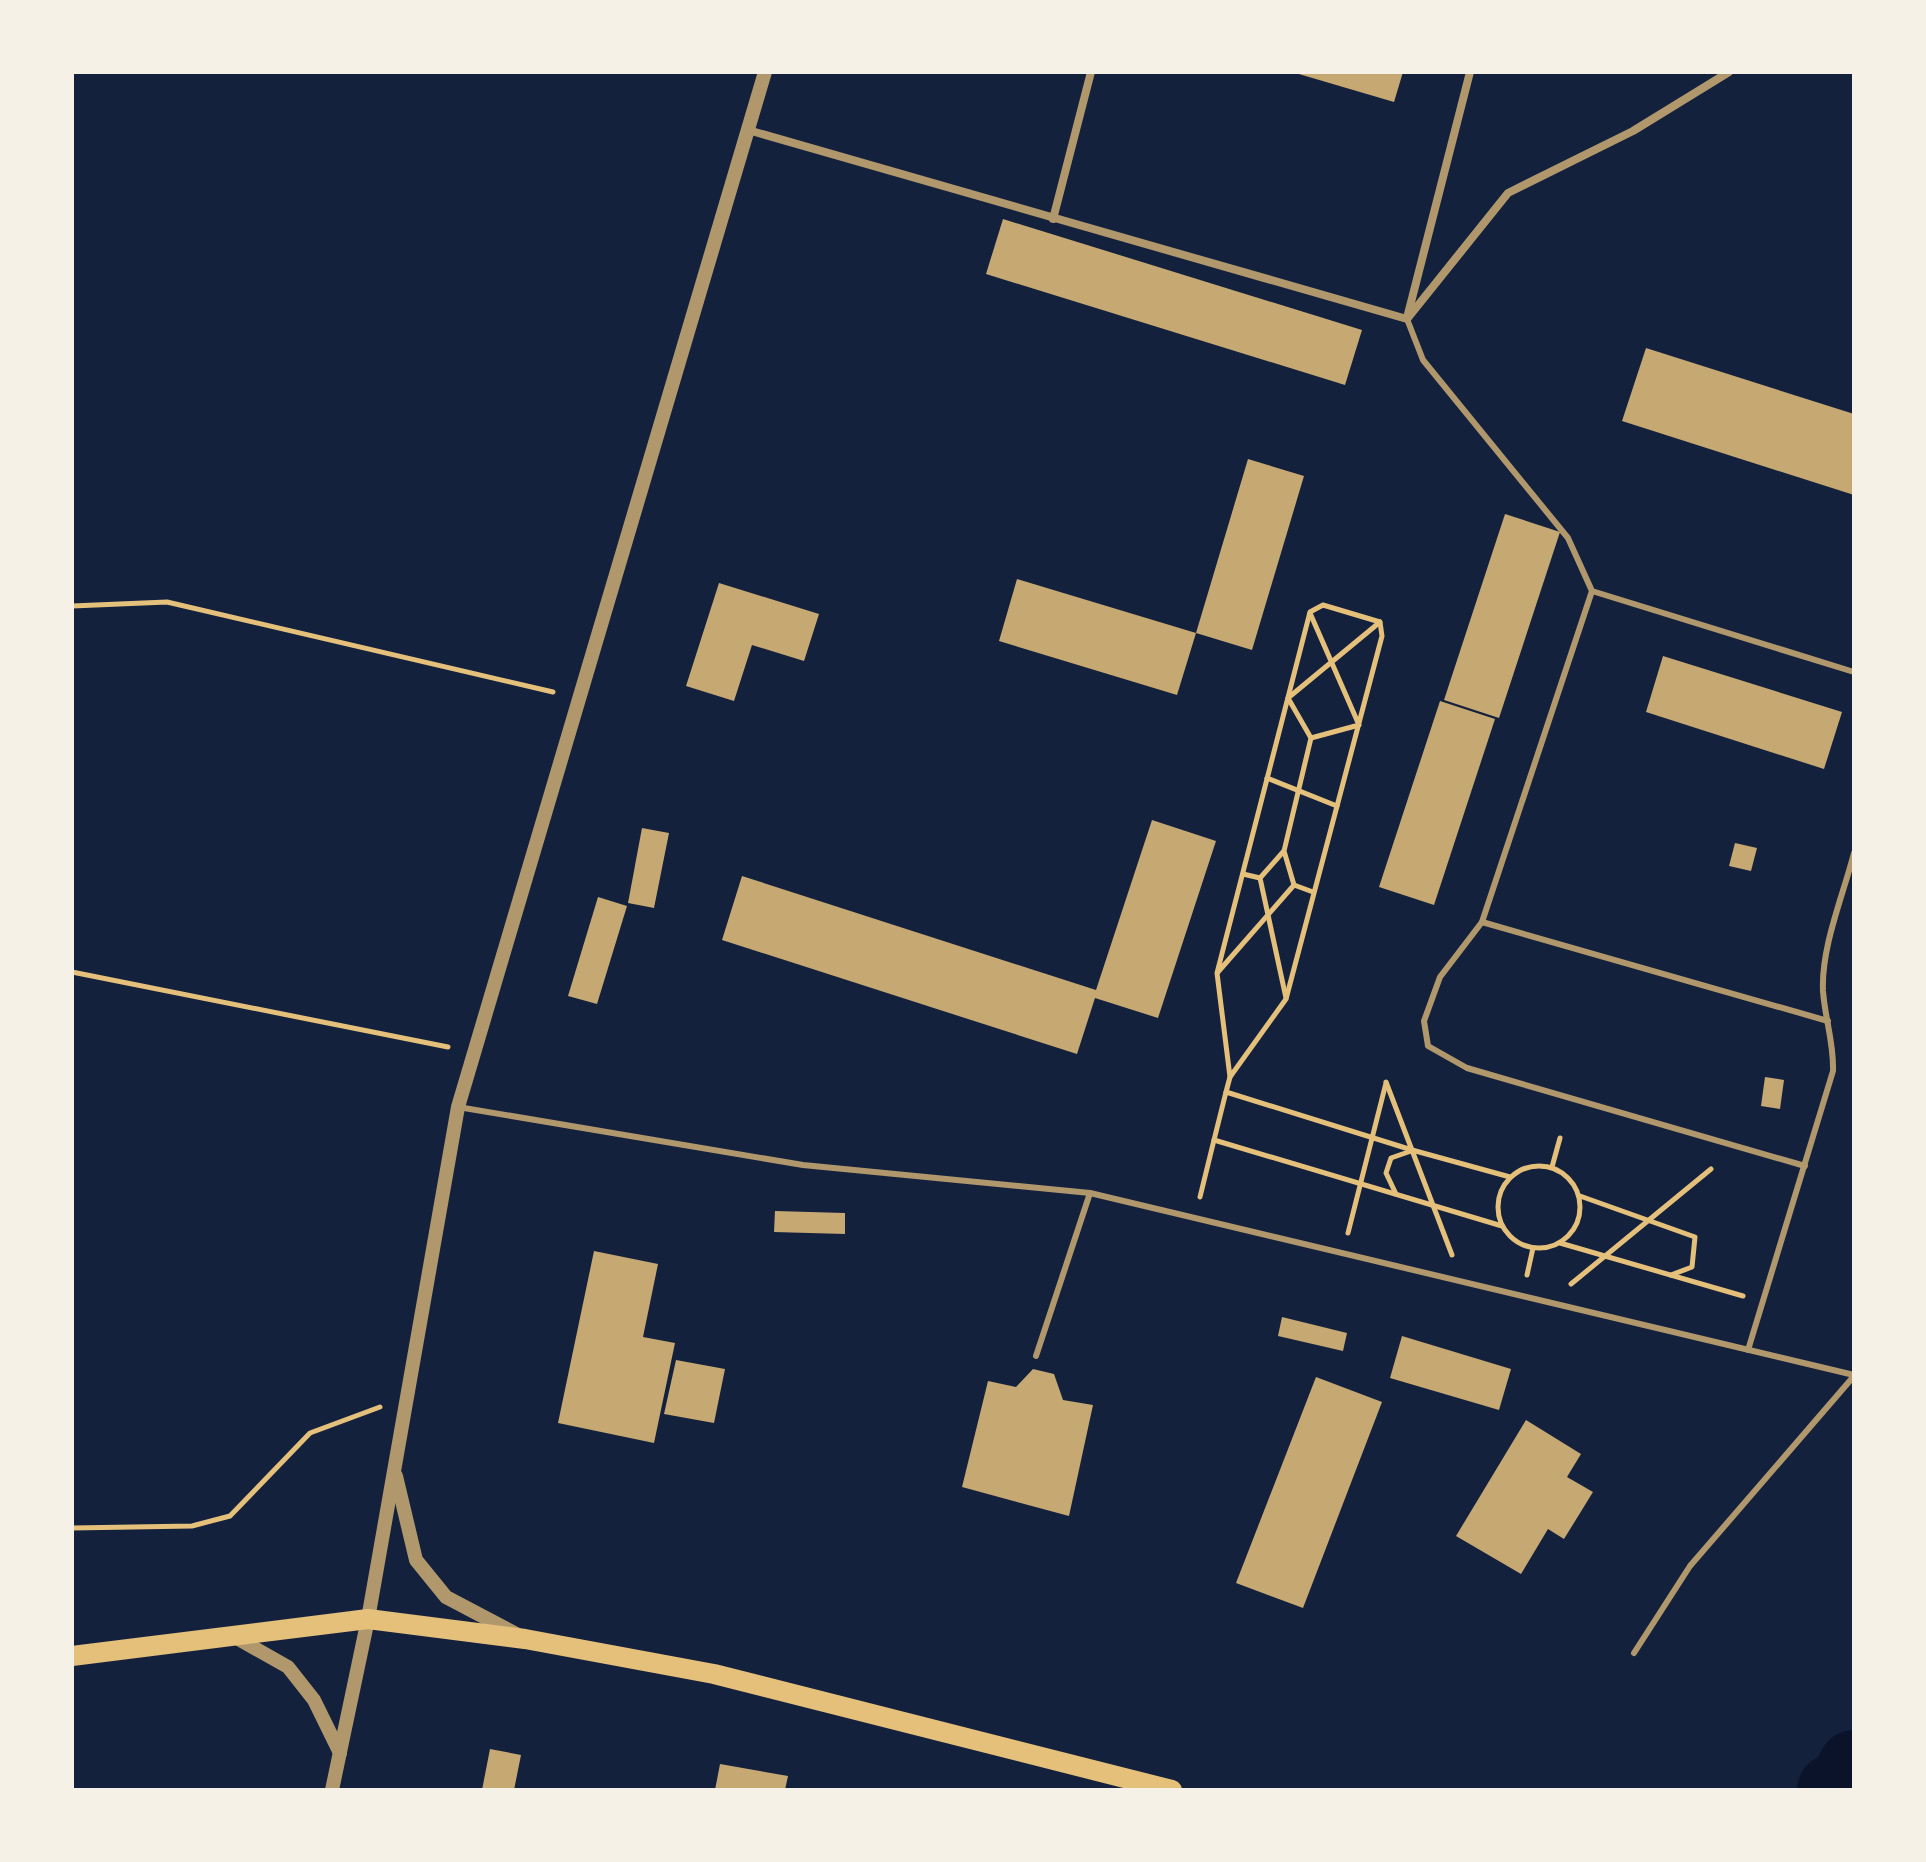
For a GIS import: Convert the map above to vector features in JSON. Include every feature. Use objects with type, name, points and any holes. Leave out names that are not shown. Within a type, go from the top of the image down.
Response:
[{"type":"main road","points":[[72,1656],[368,1619],[525,1639],[714,1674],[1172,1790]]},
{"type":"street","points":[[332,1790],[368,1619],[458,1107],[765,72]]},
{"type":"street","points":[[1053,219],[1091,72]]},
{"type":"street","points":[[1407,319],[1470,72]]},
{"type":"street","points":[[1407,319],[1508,193],[1633,131],[1729,72]]},
{"type":"street","points":[[748,130],[1407,319]]},
{"type":"street","points":[[394,1469],[416,1560],[446,1597],[525,1639]]},
{"type":"street","points":[[233,1636],[288,1667],[314,1700],[340,1753]]},
{"type":"lane","points":[[1407,319],[1423,360],[1568,538],[1592,591],[1482,922],[1440,977],[1424,1021],[1428,1046],[1467,1068],[1805,1166]]},
{"type":"lane","points":[[1592,591],[1854,672]]},
{"type":"lane","points":[[1748,1350],[1833,1071],[1834,1044],[1823,991],[1825,965],[1854,853]]},
{"type":"lane","points":[[1482,922],[1828,1021]]},
{"type":"lane","points":[[458,1107],[803,1165],[1090,1193],[1854,1375],[1690,1566],[1634,1653]]},
{"type":"lane","points":[[1036,1356],[1090,1193]]},
{"type":"path","points":[[72,606],[167,602],[580,698]]},
{"type":"path","points":[[1230,1077],[1217,973],[1310,612],[1323,605],[1380,622]]},
{"type":"path","points":[[1310,612],[1359,725]]},
{"type":"path","points":[[1288,698],[1380,622]]},
{"type":"path","points":[[1195,1218],[1230,1077],[1286,999],[1382,636],[1380,622]]},
{"type":"path","points":[[1260,878],[1284,851],[1311,738],[1288,698]]},
{"type":"path","points":[[1311,738],[1359,725]]},
{"type":"path","points":[[1267,778],[1337,806]]},
{"type":"path","points":[[1284,851],[1294,885]]},
{"type":"path","points":[[1243,874],[1260,878]]},
{"type":"path","points":[[1260,878],[1286,999]]},
{"type":"path","points":[[1294,885],[1313,892]]},
{"type":"path","points":[[1217,973],[1294,885]]},
{"type":"path","points":[[72,972],[474,1053]]},
{"type":"path","points":[[1343,1254],[1386,1082],[1463,1282]]},
{"type":"path","points":[[1226,1092],[1510,1177]]},
{"type":"path","points":[[1552,1167],[1560,1138]]},
{"type":"path","points":[[1214,1140],[1502,1226],[1521,1244],[1533,1248],[1559,1243],[1763,1302]]},
{"type":"path","points":[[1396,1194],[1388,1182],[1388,1166],[1391,1158],[1412,1150]]},
{"type":"path","points":[[1502,1226],[1498,1199],[1510,1177],[1524,1168],[1552,1167],[1574,1184],[1579,1196],[1577,1223],[1559,1243]]},
{"type":"path","points":[[1548,1302],[1711,1169]]},
{"type":"path","points":[[1579,1196],[1695,1237],[1692,1267],[1671,1275]]},
{"type":"path","points":[[72,1528],[192,1526],[230,1516],[310,1433],[407,1397]]},
{"type":"building","points":[[1292,72],[1403,72],[1394,102]]},
{"type":"building","points":[[1003,219],[1362,330],[1345,385],[986,274]]},
{"type":"building","points":[[1646,348],[1854,414],[1854,495],[1622,421]]},
{"type":"building","points":[[1248,459],[1304,476],[1252,650],[1196,633]]},
{"type":"building","points":[[1505,514],[1560,532],[1499,718],[1444,700]]},
{"type":"building","points":[[1017,579],[1196,633],[1177,695],[999,641]]},
{"type":"building","points":[[719,583],[819,614],[804,661],[752,645],[734,701],[686,686]]},
{"type":"building","points":[[1663,656],[1842,712],[1824,769],[1646,712]]},
{"type":"building","points":[[1440,701],[1495,719],[1434,905],[1379,887]]},
{"type":"building","points":[[1152,820],[1216,841],[1158,1018],[1095,998],[1077,1054],[722,940],[742,876],[1096,990]]},
{"type":"building","points":[[642,828],[669,833],[654,908],[628,903]]},
{"type":"building","points":[[1735,843],[1757,848],[1751,871],[1729,866]]},
{"type":"building","points":[[598,897],[627,906],[597,1004],[568,996]]},
{"type":"building","points":[[1765,1077],[1784,1080],[1780,1109],[1761,1106]]},
{"type":"building","points":[[775,1211],[845,1213],[845,1234],[774,1232]]},
{"type":"building","points":[[594,1251],[658,1264],[643,1337],[675,1343],[654,1443],[558,1423]]},
{"type":"building","points":[[1282,1317],[1347,1333],[1343,1351],[1278,1336]]},
{"type":"building","points":[[1402,1336],[1511,1369],[1499,1410],[1390,1378]]},
{"type":"building","points":[[676,1360],[725,1369],[714,1423],[664,1414]]},
{"type":"building","points":[[1033,1369],[1054,1374],[1063,1400],[1093,1405],[1069,1516],[962,1487],[988,1381],[1016,1387]]},
{"type":"building","points":[[1316,1377],[1382,1402],[1303,1608],[1236,1583]]},
{"type":"building","points":[[1526,1420],[1581,1454],[1567,1477],[1593,1492],[1564,1539],[1548,1529],[1521,1574],[1456,1536]]},
{"type":"building","points":[[490,1749],[521,1755],[514,1790],[482,1790]]},
{"type":"building","points":[[720,1764],[788,1776],[785,1790],[715,1790]]},
{"type":"waterway","points":[[1833,1790],[1845,1784],[1854,1766]]}]
